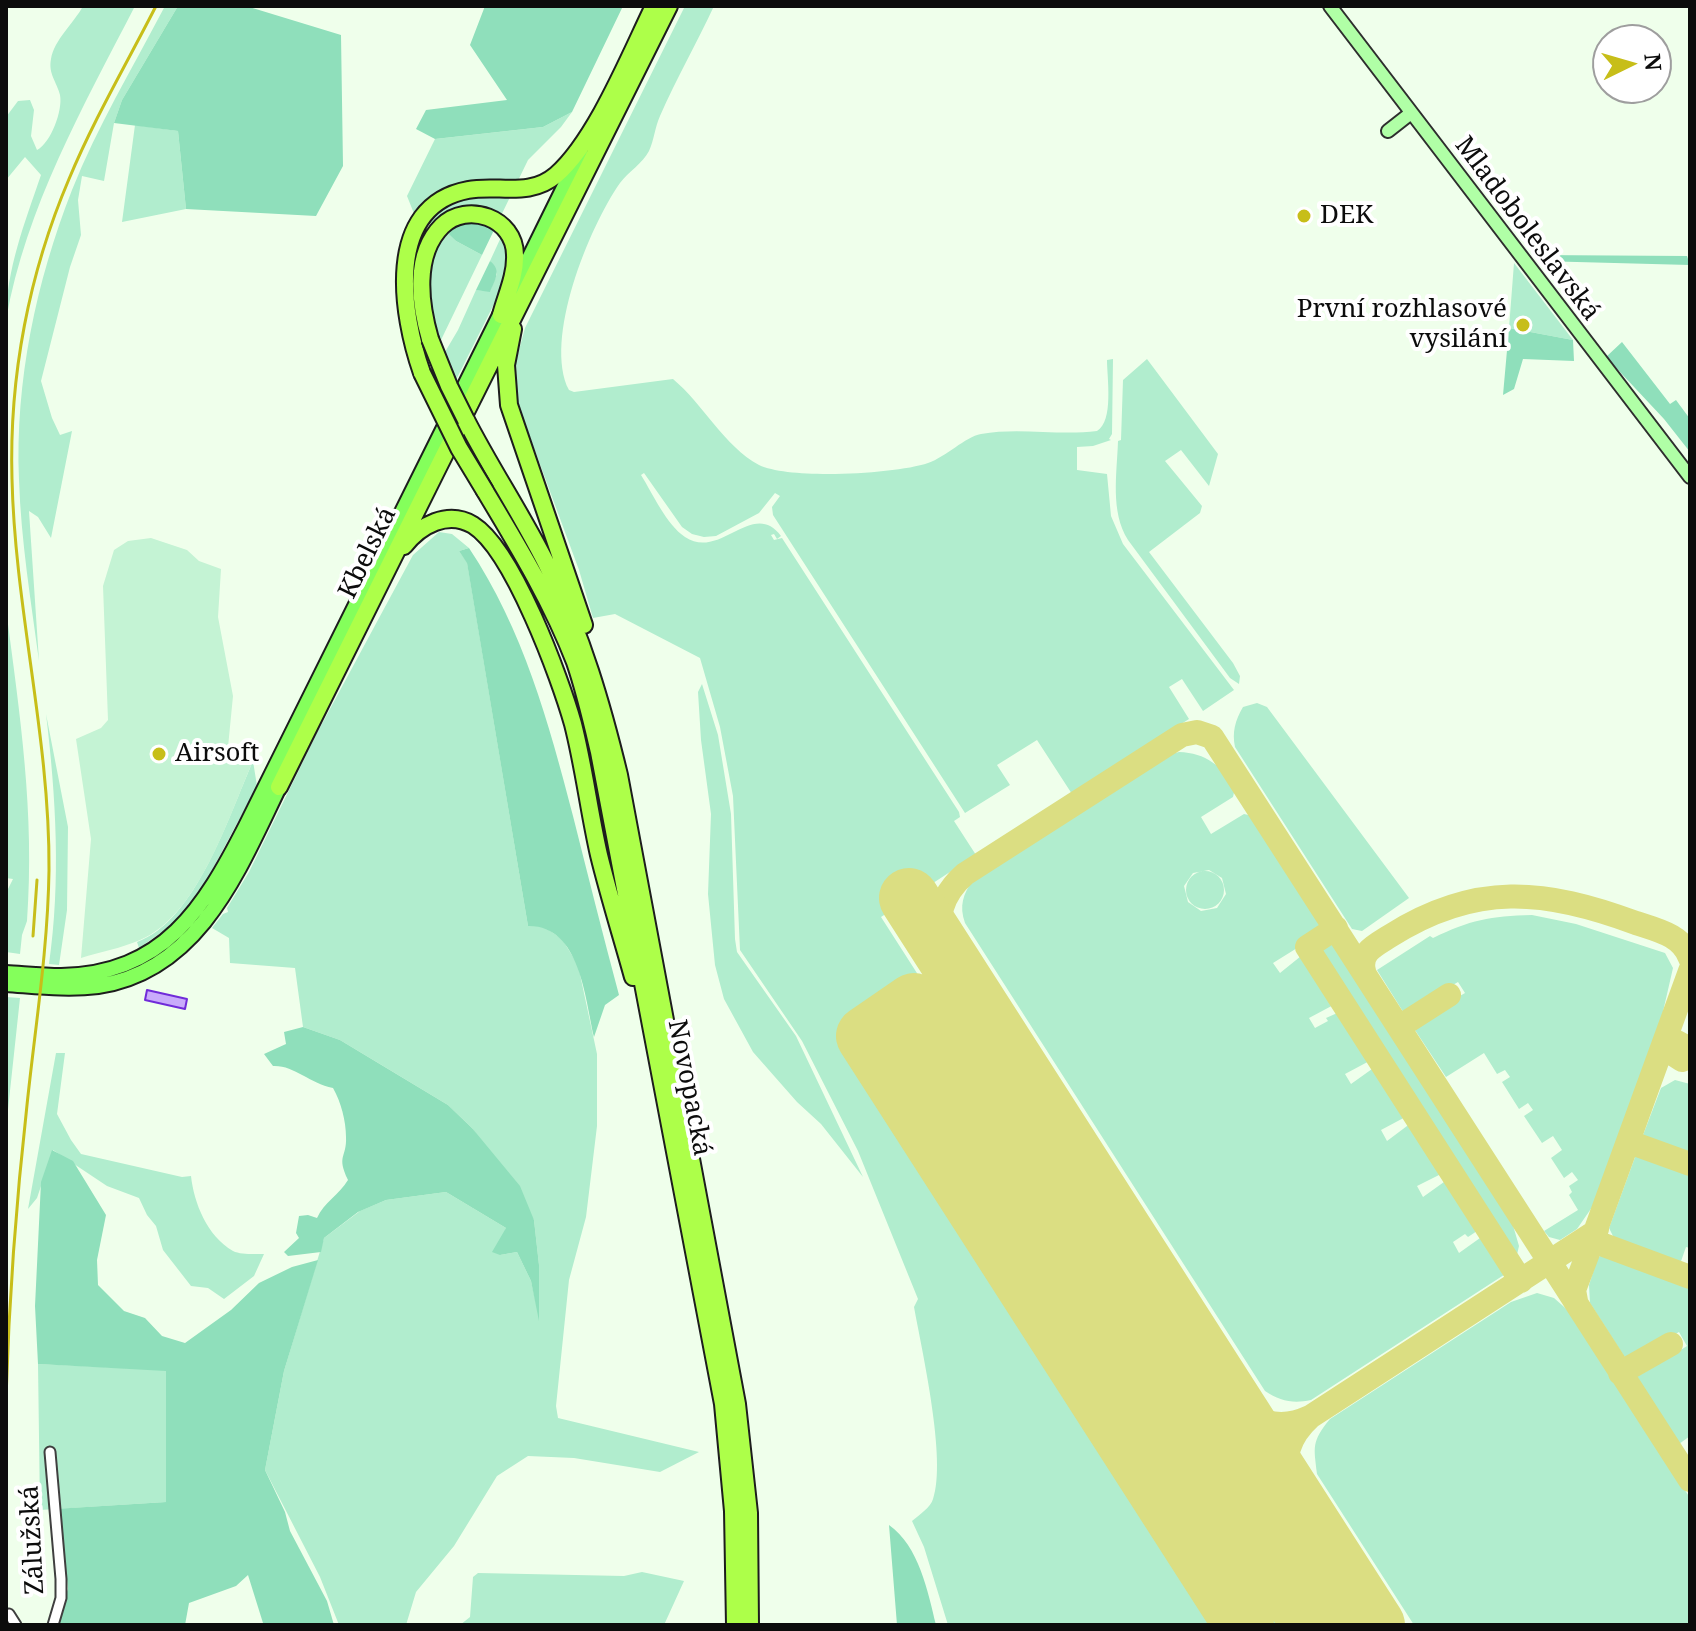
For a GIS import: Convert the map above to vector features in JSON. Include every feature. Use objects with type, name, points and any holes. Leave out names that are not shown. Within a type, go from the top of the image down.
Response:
[{"type":"highway","name":"Kbelská","points":[[597,121],[654,6]]},
{"type":"highway","name":"Kbelská","points":[[279,787],[486,367],[669,6]]},
{"type":"highway","name":"Novopacká","points":[[597,121],[556,175],[534,187],[512,191],[468,190],[439,203],[425,215],[415,230],[405,262],[404,302],[410,336],[435,403],[533,574],[569,649],[590,714],[723,1404],[733,1511],[735,1625]]},
{"type":"highway","points":[[501,315],[515,265],[515,248],[510,236],[503,226],[489,217],[470,214],[450,220],[430,243],[422,276],[422,302],[430,339],[449,386],[478,443],[533,536],[577,633],[607,727]]},
{"type":"highway","points":[[524,297],[507,357],[505,375],[509,405],[594,657],[607,727]]},
{"type":"highway","points":[[383,578],[416,533],[436,521],[455,519],[467,522],[482,533],[519,590],[543,638],[566,700],[581,757],[602,865],[662,1079]]},
{"type":"highway","name":"Novopacká","points":[[607,727],[634,853],[737,1404],[749,1513],[750,1625]]},
{"type":"main road","name":"Mladoboleslavská","points":[[1330,6],[1690,477]]},
{"type":"main road","points":[[1388,131],[1411,113]]},
{"type":"main road","name":"Kbelská","points":[[6,973],[61,976],[98,972],[124,965],[166,941],[201,906],[246,826],[597,121]]},
{"type":"main road","name":"Kbelská","points":[[6,984],[62,988],[99,986],[135,975],[173,953],[196,932],[219,903],[279,787]]},
{"type":"street","name":"Zálužská","points":[[50,1452],[61,1579],[61,1598],[53,1625]]},
{"type":"street","name":"Zálužská","points":[[9,1614],[16,1625]]},
{"type":"green space","points":[[83,6],[135,6],[58,158],[27,237],[6,320],[13,265],[41,175],[25,157],[6,180],[6,117],[18,101],[30,100],[34,110],[31,136],[37,150],[47,141],[60,109],[51,59],[60,38]]},
{"type":"green space","points":[[165,6],[178,6],[122,100],[114,123],[104,181],[82,176],[78,200],[81,235],[41,381],[60,435],[72,431],[51,538],[38,517],[29,511],[39,661],[24,548],[19,480],[21,406],[30,332],[48,260],[72,190],[104,120]]},
{"type":"green space","points":[[178,6],[246,6],[341,35],[343,166],[316,216],[186,209],[178,131],[114,123],[122,100]]},
{"type":"green space","points":[[485,6],[623,6],[572,112],[543,127],[435,139],[416,129],[426,110],[507,100],[470,45]]},
{"type":"green space","points":[[685,6],[714,6],[660,116],[649,151],[620,183],[583,255],[573,284],[562,343],[562,369],[569,390],[574,392],[673,379],[735,447],[759,465],[794,473],[843,474],[928,463],[981,434],[1097,431],[1108,409],[1107,360],[1113,359],[1111,440],[1077,447],[1077,470],[1107,474],[1111,516],[1123,544],[1234,690],[1203,711],[1182,679],[1169,687],[1189,719],[1072,794],[1037,740],[997,765],[1010,785],[965,813],[773,515],[772,507],[780,496],[775,493],[759,513],[716,536],[704,537],[682,527],[644,473],[641,475],[666,517],[685,537],[698,542],[711,542],[759,524],[770,526],[781,536],[777,539],[774,534],[771,535],[774,540],[782,538],[959,812],[960,817],[954,821],[976,855],[881,917],[1335,1625],[948,1625],[924,1547],[912,1521],[932,1502],[937,1481],[932,1405],[914,1307],[918,1299],[858,1151],[802,1041],[740,950],[733,796],[720,727],[700,658],[615,614],[593,618],[579,570],[517,402],[516,361],[525,328]]},
{"type":"green space","points":[[572,112],[528,160],[495,228],[447,231],[456,241],[482,255],[441,340],[429,285],[433,258],[446,231],[415,216],[407,196],[435,139],[543,127]]},
{"type":"green space","points":[[135,125],[178,131],[186,209],[122,222]]},
{"type":"green space","points":[[475,221],[495,228],[482,255],[456,241],[446,231],[454,225]]},
{"type":"green space","points":[[502,235],[508,262],[506,280],[456,380],[445,352],[476,290],[490,291],[497,274],[490,261]]},
{"type":"green space","points":[[1536,255],[1687,256],[1690,265],[1539,261]]},
{"type":"green space","points":[[490,261],[497,272],[490,292],[476,290]]},
{"type":"green space","points":[[1514,263],[1573,340],[1509,328]]},
{"type":"green space","points":[[1509,328],[1573,340],[1574,361],[1523,359],[1514,389],[1503,395]]},
{"type":"green space","points":[[1622,342],[1670,404],[1676,400],[1690,419],[1690,452],[1606,357]]},
{"type":"green space","points":[[1147,359],[1218,454],[1209,486],[1181,450],[1165,461],[1202,506],[1200,513],[1149,552],[1233,663],[1240,676],[1239,684],[1230,678],[1122,529],[1116,479],[1123,380]]},
{"type":"green space","points":[[439,532],[452,534],[469,548],[459,551],[467,562],[528,926],[543,926],[562,939],[578,965],[597,1054],[597,1126],[586,1217],[569,1280],[556,1406],[558,1418],[699,1452],[660,1472],[574,1458],[528,1456],[497,1476],[454,1546],[416,1592],[406,1625],[339,1625],[320,1577],[265,1470],[284,1371],[324,1238],[360,1211],[386,1200],[446,1192],[506,1228],[500,1255],[517,1252],[531,1281],[539,1316],[539,1265],[534,1220],[472,1128],[448,1105],[340,1040],[303,1027],[295,968],[230,963],[229,938],[212,928],[228,912],[227,908],[249,872],[317,733],[413,555]]},
{"type":"green space","name":"Airsoft","points":[[151,538],[187,550],[199,561],[221,569],[218,617],[233,696],[228,747],[253,761],[209,862],[179,910],[161,928],[140,940],[81,958],[91,839],[76,739],[101,728],[108,720],[103,586],[114,550],[128,541]]},
{"type":"green space","points":[[469,548],[505,611],[544,712],[619,995],[605,1005],[594,1037],[583,984],[569,950],[559,937],[545,929],[528,926],[467,563],[459,551]]},
{"type":"green space","points":[[6,609],[28,803],[27,921],[20,954],[6,952],[7,891],[13,879],[6,878]]},
{"type":"green space","points":[[702,684],[718,735],[731,814],[737,952],[796,1036],[863,1177],[821,1124],[753,1052],[724,999],[715,965],[708,894],[711,814],[701,740],[698,692]]},
{"type":"green space","points":[[1257,703],[1267,707],[1409,898],[1362,931],[1352,929],[1235,747],[1234,731],[1240,712],[1243,707]]},
{"type":"green space","points":[[46,714],[68,827],[67,910],[59,965],[49,964],[55,902],[56,839]]},
{"type":"green space","points":[[1179,752],[1205,758],[1219,767],[1230,780],[1235,788],[1233,797],[1201,817],[1211,834],[1244,814],[1253,816],[1326,930],[1273,963],[1280,973],[1306,952],[1339,1002],[1309,1018],[1315,1028],[1328,1021],[1326,1018],[1344,1010],[1375,1058],[1345,1074],[1351,1084],[1379,1064],[1411,1114],[1381,1130],[1387,1141],[1415,1120],[1447,1171],[1417,1186],[1423,1197],[1451,1177],[1483,1227],[1453,1242],[1459,1253],[1487,1233],[1510,1271],[1311,1400],[1287,1401],[1265,1391],[963,917],[963,900],[973,880],[1168,755]],"holes":[[[1209,870],[1222,878],[1226,894],[1217,908],[1201,911],[1188,902],[1184,886],[1193,873]]]},
{"type":"green space","points":[[253,761],[257,786],[202,889],[172,925],[139,948],[137,942],[158,930],[177,912],[193,890],[208,864]]},
{"type":"green space","points":[[1205,871],[1218,877],[1224,890],[1218,903],[1205,909],[1192,903],[1186,890],[1192,877]]},
{"type":"green space","points":[[1532,915],[1576,924],[1665,953],[1673,968],[1659,1029],[1597,1200],[1577,1229],[1560,1240],[1549,1237],[1544,1231],[1578,1210],[1569,1195],[1572,1192],[1569,1186],[1578,1180],[1572,1172],[1564,1178],[1551,1158],[1562,1150],[1553,1136],[1542,1143],[1524,1116],[1533,1110],[1528,1103],[1519,1109],[1502,1082],[1510,1077],[1505,1070],[1497,1074],[1484,1053],[1446,1077],[1411,1024],[1465,993],[1458,982],[1407,1018],[1377,970],[1430,936],[1433,938],[1481,920]]},
{"type":"green space","points":[[1330,936],[1512,1222],[1519,1246],[1515,1263],[1317,954],[1320,945]]},
{"type":"green space","points":[[6,997],[20,998],[6,1128]]},
{"type":"green space","points":[[303,1027],[340,1040],[448,1105],[472,1128],[520,1186],[534,1220],[539,1265],[539,1321],[531,1281],[517,1252],[500,1255],[492,1252],[506,1228],[446,1192],[386,1200],[358,1212],[324,1238],[321,1252],[288,1256],[284,1252],[299,1238],[296,1233],[299,1216],[317,1218],[348,1180],[342,1161],[346,1144],[345,1125],[333,1088],[288,1068],[273,1066],[264,1054],[286,1044],[284,1032]]},
{"type":"green space","points":[[56,1053],[65,1053],[57,1114],[81,1154],[182,1177],[191,1176],[203,1218],[216,1237],[233,1251],[264,1254],[254,1276],[224,1299],[208,1288],[191,1286],[163,1250],[156,1226],[139,1198],[107,1186],[53,1150],[37,1198],[28,1209]]},
{"type":"green space","points":[[1675,1080],[1690,1084],[1690,1160],[1647,1144],[1643,1135],[1661,1088]]},
{"type":"green space","points":[[1638,1149],[1690,1168],[1690,1248],[1686,1247],[1679,1267],[1616,1242],[1609,1228]]},
{"type":"green space","points":[[52,1150],[73,1161],[106,1215],[97,1260],[98,1285],[124,1311],[145,1318],[162,1336],[185,1343],[231,1310],[259,1283],[292,1267],[318,1260],[284,1371],[265,1470],[285,1512],[290,1531],[327,1601],[334,1625],[256,1625],[263,1623],[248,1575],[236,1586],[189,1603],[185,1625],[54,1625],[68,1589],[63,1541],[54,1509],[166,1502],[166,1371],[38,1364],[35,1306],[41,1182]]},
{"type":"green space","points":[[1613,1251],[1690,1280],[1690,1436],[1679,1444],[1633,1370],[1672,1347],[1676,1353],[1687,1346],[1679,1332],[1629,1364],[1590,1303],[1589,1285],[1598,1257]]},
{"type":"green space","points":[[1537,1293],[1554,1298],[1572,1314],[1690,1498],[1690,1625],[1414,1625],[1317,1474],[1315,1445],[1330,1419],[1511,1302]]},
{"type":"green space","points":[[38,1364],[166,1370],[166,1502],[40,1510]]},
{"type":"green space","points":[[889,1525],[915,1557],[926,1584],[936,1625],[897,1625]]},
{"type":"green space","points":[[642,1572],[684,1581],[664,1625],[460,1625],[470,1617],[473,1577],[478,1573],[624,1576]]},
{"type":"shaded area","points":[[147,990],[187,999],[185,1009],[145,1000]]},
{"type":"taxiway","points":[[992,1024],[944,950],[940,918],[950,891],[965,874],[1182,735],[1197,732],[1212,737],[1690,1480]]},
{"type":"taxiway","points":[[1364,971],[1364,959],[1370,950],[1421,919],[1452,906],[1511,896],[1571,903],[1652,928],[1675,939],[1690,958]]},
{"type":"taxiway","points":[[1336,928],[1307,947],[1521,1281]]},
{"type":"taxiway","points":[[1339,1565],[1302,1511],[1293,1492],[1288,1473],[1288,1454],[1295,1436],[1310,1417],[1595,1232],[1690,971]]},
{"type":"taxiway","points":[[1399,1027],[1449,995]]},
{"type":"taxiway","points":[[1682,1060],[1668,1051],[1666,1041],[1677,1042],[1690,1049]]},
{"type":"taxiway","points":[[1629,1142],[1690,1164]]},
{"type":"taxiway","points":[[1576,1301],[1574,1290],[1597,1229]]},
{"type":"taxiway","points":[[1593,1241],[1690,1277]]},
{"type":"taxiway","points":[[1187,1329],[1222,1384],[1250,1414],[1267,1422],[1287,1424],[1310,1417]]},
{"type":"taxiway","points":[[1620,1373],[1671,1344]]},
{"type":"runway","points":[[909,898],[1375,1625]]},
{"type":"runway","points":[[1244,1625],[866,1036],[914,1003],[1312,1625]]},
{"type":"railway","points":[[6,1398],[16,1215],[44,959],[49,870],[39,723],[14,528],[12,440],[18,364],[33,288],[55,215],[89,135],[156,6]]},
{"type":"railway","points":[[33,936],[37,880]]},
{"type":"place","name":"DEK","points":[[1304,216]]},
{"type":"place","name":"První rozhlasové vysilání","points":[[1523,325]]},
{"type":"place","name":"Airsoft","points":[[159,754]]}]
